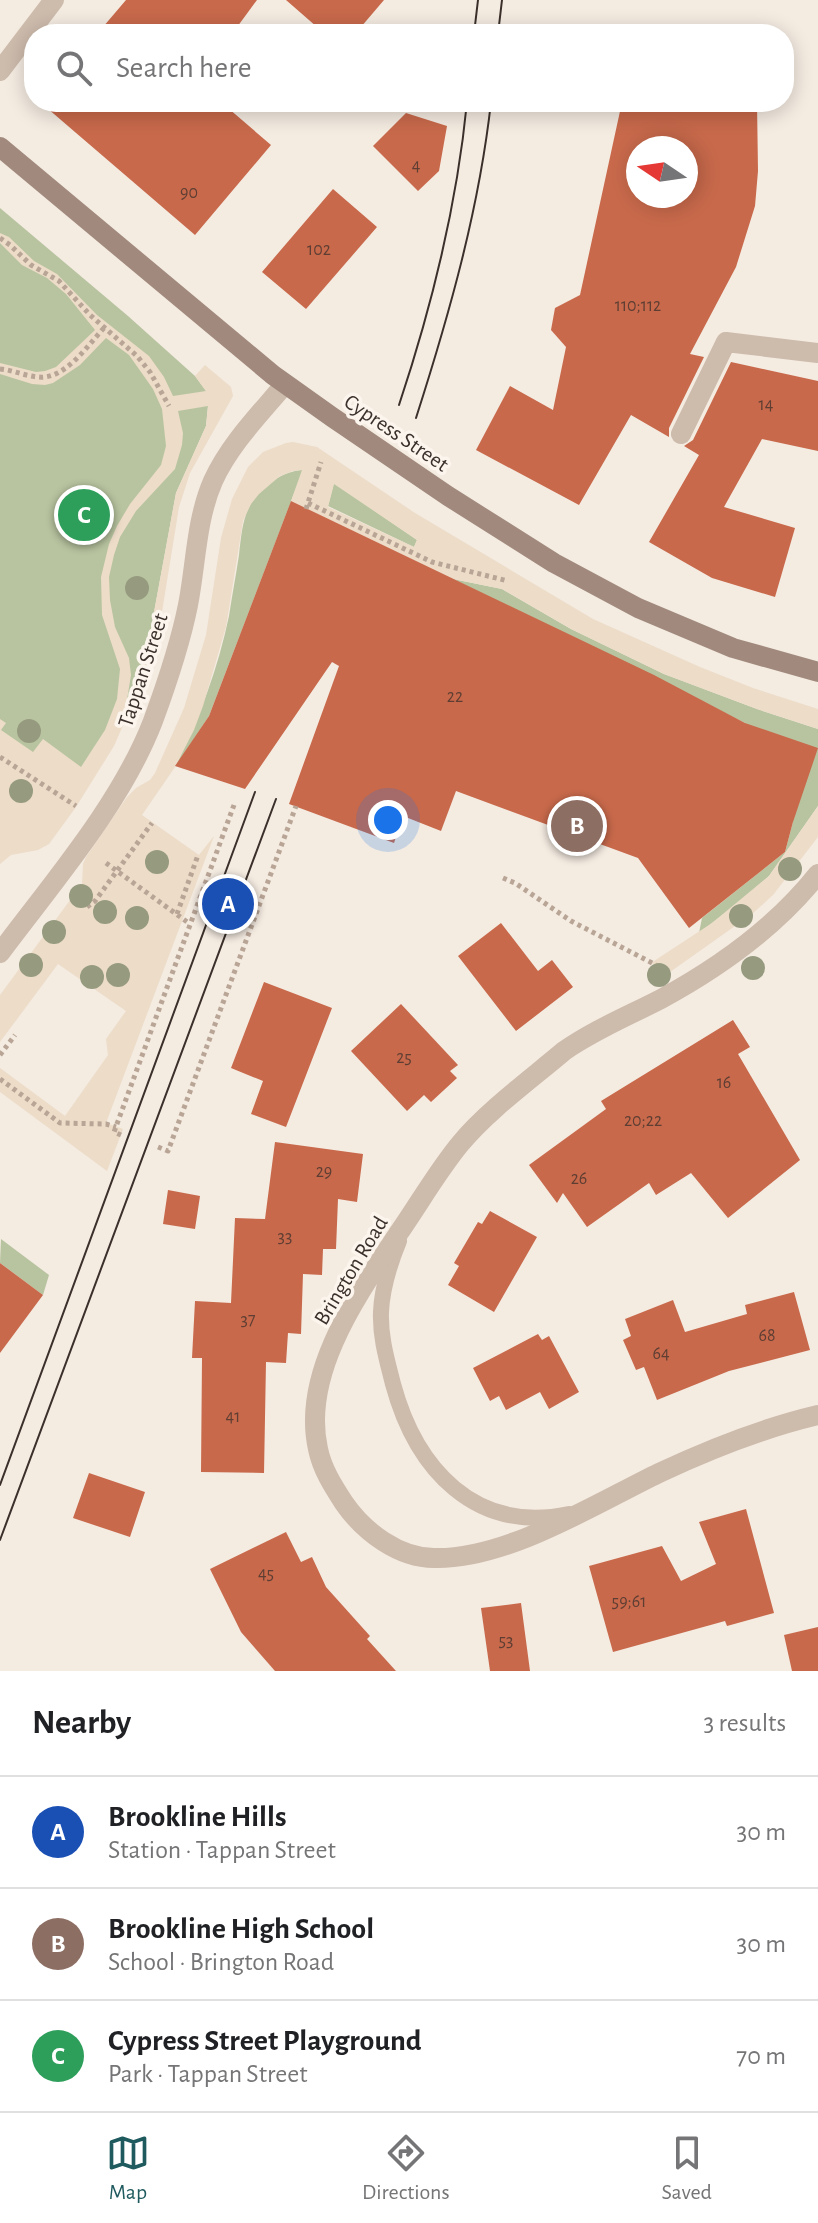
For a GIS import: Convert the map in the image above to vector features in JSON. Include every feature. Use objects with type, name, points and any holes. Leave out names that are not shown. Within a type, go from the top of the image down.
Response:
[{"type":"main road","name":"Cypress Street","points":[[0,147],[285,384],[439,491],[540,555],[638,608],[716,642],[818,672]]},
{"type":"street","points":[[36,24],[54,0]]},
{"type":"street","points":[[0,71],[24,39]]},
{"type":"street","points":[[681,434],[726,342],[818,353]]},
{"type":"street","name":"Tappan Street","points":[[0,953],[115,795],[140,750],[179,644],[201,520],[212,484],[221,464],[243,433],[285,384]]},
{"type":"street","name":"Brington Road","points":[[818,874],[788,908],[739,950],[687,984],[582,1038],[461,1142],[350,1309],[329,1353],[320,1382],[315,1428],[318,1450],[329,1481],[348,1509],[392,1547],[430,1559],[450,1558],[506,1545],[586,1510],[661,1472],[743,1438],[818,1415]]},
{"type":"lane","points":[[412,1214],[385,1282],[381,1311],[387,1360],[400,1410],[424,1456],[459,1493],[493,1511],[539,1519],[586,1510]]},
{"type":"path","points":[[0,238],[31,265],[59,281],[104,328],[145,364],[169,406]]},
{"type":"path","points":[[0,369],[46,378],[73,361],[104,328]]},
{"type":"path","points":[[321,462],[307,506],[432,562],[508,581]]},
{"type":"path","points":[[0,757],[76,807]]},
{"type":"path","points":[[121,1135],[114,1132],[234,805]]},
{"type":"path","points":[[158,1147],[168,1151],[296,806]]},
{"type":"path","points":[[87,907],[95,901],[152,823]]},
{"type":"path","points":[[177,914],[198,855]]},
{"type":"path","points":[[102,860],[190,924]]},
{"type":"path","points":[[503,878],[571,921],[656,965]]},
{"type":"path","points":[[0,1055],[15,1035]]},
{"type":"path","points":[[0,1079],[60,1123],[116,1127]]},
{"type":"green space","points":[[0,208],[195,376],[206,391],[208,406],[206,426],[176,493],[150,634],[131,693],[78,774],[0,845]]},
{"type":"green space","points":[[303,470],[209,716],[175,767],[200,712],[219,655],[229,616],[243,524],[249,507],[272,482]]},
{"type":"green space","points":[[334,483],[417,540],[414,547],[328,506]]},
{"type":"green space","points":[[453,579],[502,589],[571,629],[664,674],[818,729],[818,806],[769,876],[699,933],[702,918],[785,852],[793,822],[745,723]]},
{"type":"green space","points":[[1,1239],[49,1275],[43,1295],[0,1263]]},
{"type":"shaded area","points":[[0,233],[9,237],[34,261],[57,274],[97,315],[149,356],[173,396],[206,391],[195,376],[205,365],[231,387],[233,396],[190,473],[179,507],[161,618],[141,684],[114,746],[49,844],[38,850],[11,855],[0,864],[0,719],[6,723],[1,730],[33,752],[43,739],[81,767],[105,730],[117,699],[120,669],[102,615],[101,577],[117,526],[161,465],[166,446],[162,409],[153,389],[129,355],[106,338],[80,365],[53,383],[32,384],[0,374],[0,363],[36,372],[56,367],[95,330],[66,294],[47,278],[22,265],[0,243]],"holes":[[[208,406],[206,426],[176,493],[150,634],[139,674],[127,700],[131,675],[129,658],[115,627],[110,600],[109,577],[114,555],[120,537],[136,511],[175,469],[183,433],[178,411]]]},
{"type":"shaded area","points":[[286,443],[317,447],[415,513],[593,619],[700,667],[818,709],[818,729],[664,674],[571,629],[502,589],[453,579],[291,501],[302,470],[280,476],[259,494],[243,521],[226,627],[203,706],[175,767],[142,815],[199,855],[214,836],[106,1123],[123,1129],[107,1171],[0,1092],[0,1068],[65,1116],[108,1055],[106,1039],[126,1011],[58,964],[0,1042],[0,995],[82,884],[86,857],[127,797],[155,773],[184,708],[206,635],[221,538],[232,499],[248,467],[263,452]],"holes":[[[334,484],[417,540],[414,547],[328,507]]]},
{"type":"shaded area","points":[[818,806],[818,837],[773,895],[752,914],[670,972],[651,963],[712,923],[769,876]]},
{"type":"building","points":[[126,0],[257,0],[239,24],[106,24]]},
{"type":"building","points":[[286,0],[384,0],[364,24],[314,24]]},
{"type":"building","points":[[52,112],[233,112],[271,145],[195,235]]},
{"type":"building","points":[[620,112],[757,112],[755,206],[736,267],[690,354],[704,357],[669,428],[669,437],[631,415],[579,505],[476,450],[510,386],[553,410],[566,347],[551,330],[555,308],[580,295]]},
{"type":"building","points":[[406,113],[447,126],[439,171],[418,191],[373,146]]},
{"type":"building","points":[[333,189],[377,227],[306,309],[262,272]]},
{"type":"building","points":[[731,362],[818,381],[818,451],[762,439],[724,507],[795,528],[775,597],[712,578],[649,542],[699,455],[684,446],[693,440]]},
{"type":"building","points":[[291,501],[654,675],[745,723],[818,748],[785,852],[689,928],[638,858],[456,791],[441,831],[403,816],[394,843],[289,804],[339,666],[332,662],[245,789],[175,766],[209,716]]},
{"type":"building","points":[[501,923],[538,971],[552,960],[573,987],[516,1031],[458,956]]},
{"type":"building","points":[[264,982],[332,1008],[286,1127],[251,1114],[263,1081],[231,1068]]},
{"type":"building","points":[[401,1004],[458,1065],[450,1071],[457,1078],[431,1102],[424,1095],[407,1111],[351,1051]]},
{"type":"building","points":[[733,1020],[750,1047],[738,1054],[800,1160],[728,1218],[691,1173],[656,1195],[649,1183],[587,1227],[563,1193],[557,1203],[529,1165],[606,1109],[601,1101]]},
{"type":"building","points":[[275,1142],[363,1154],[357,1202],[338,1199],[336,1249],[323,1249],[322,1275],[303,1274],[301,1334],[288,1333],[286,1363],[266,1362],[264,1473],[201,1472],[202,1358],[192,1358],[195,1301],[231,1303],[235,1218],[265,1219]]},
{"type":"building","points":[[168,1190],[200,1196],[195,1229],[163,1224]]},
{"type":"building","points":[[490,1211],[537,1237],[494,1312],[448,1285],[459,1266],[454,1263],[478,1222],[482,1224]]},
{"type":"building","points":[[0,1263],[43,1295],[0,1353]]},
{"type":"building","points":[[794,1292],[810,1350],[729,1371],[657,1400],[644,1367],[636,1370],[623,1340],[631,1336],[625,1319],[673,1300],[685,1332],[747,1314],[745,1305]]},
{"type":"building","points":[[538,1334],[542,1340],[549,1336],[579,1392],[549,1409],[540,1392],[506,1410],[499,1396],[490,1401],[473,1368]]},
{"type":"building","points":[[89,1473],[145,1492],[130,1537],[73,1518]]},
{"type":"building","points":[[746,1509],[774,1613],[727,1626],[725,1621],[613,1652],[589,1566],[662,1546],[681,1581],[716,1564],[699,1522]]},
{"type":"building","points":[[286,1532],[301,1562],[312,1557],[326,1587],[370,1636],[367,1639],[396,1671],[275,1671],[241,1632],[210,1569]]},
{"type":"building","points":[[521,1603],[530,1671],[490,1671],[481,1608]]},
{"type":"building","points":[[818,1627],[818,1671],[792,1671],[784,1635]]},
{"type":"tram line","points":[[475,24],[478,0]]},
{"type":"tram line","points":[[499,24],[502,0]]},
{"type":"tram line","points":[[399,405],[442,255],[466,112]]},
{"type":"tram line","points":[[416,418],[461,262],[479,182],[490,112]]},
{"type":"tram line","points":[[0,1485],[255,792]]},
{"type":"tram line","points":[[0,1540],[276,799]]},
{"type":"place","name":"Cypress Street Playground","points":[[84,515]]},
{"type":"place","name":"Brookline High School","points":[[577,826]]},
{"type":"place","name":"Brookline Hills","points":[[228,904]]}]
